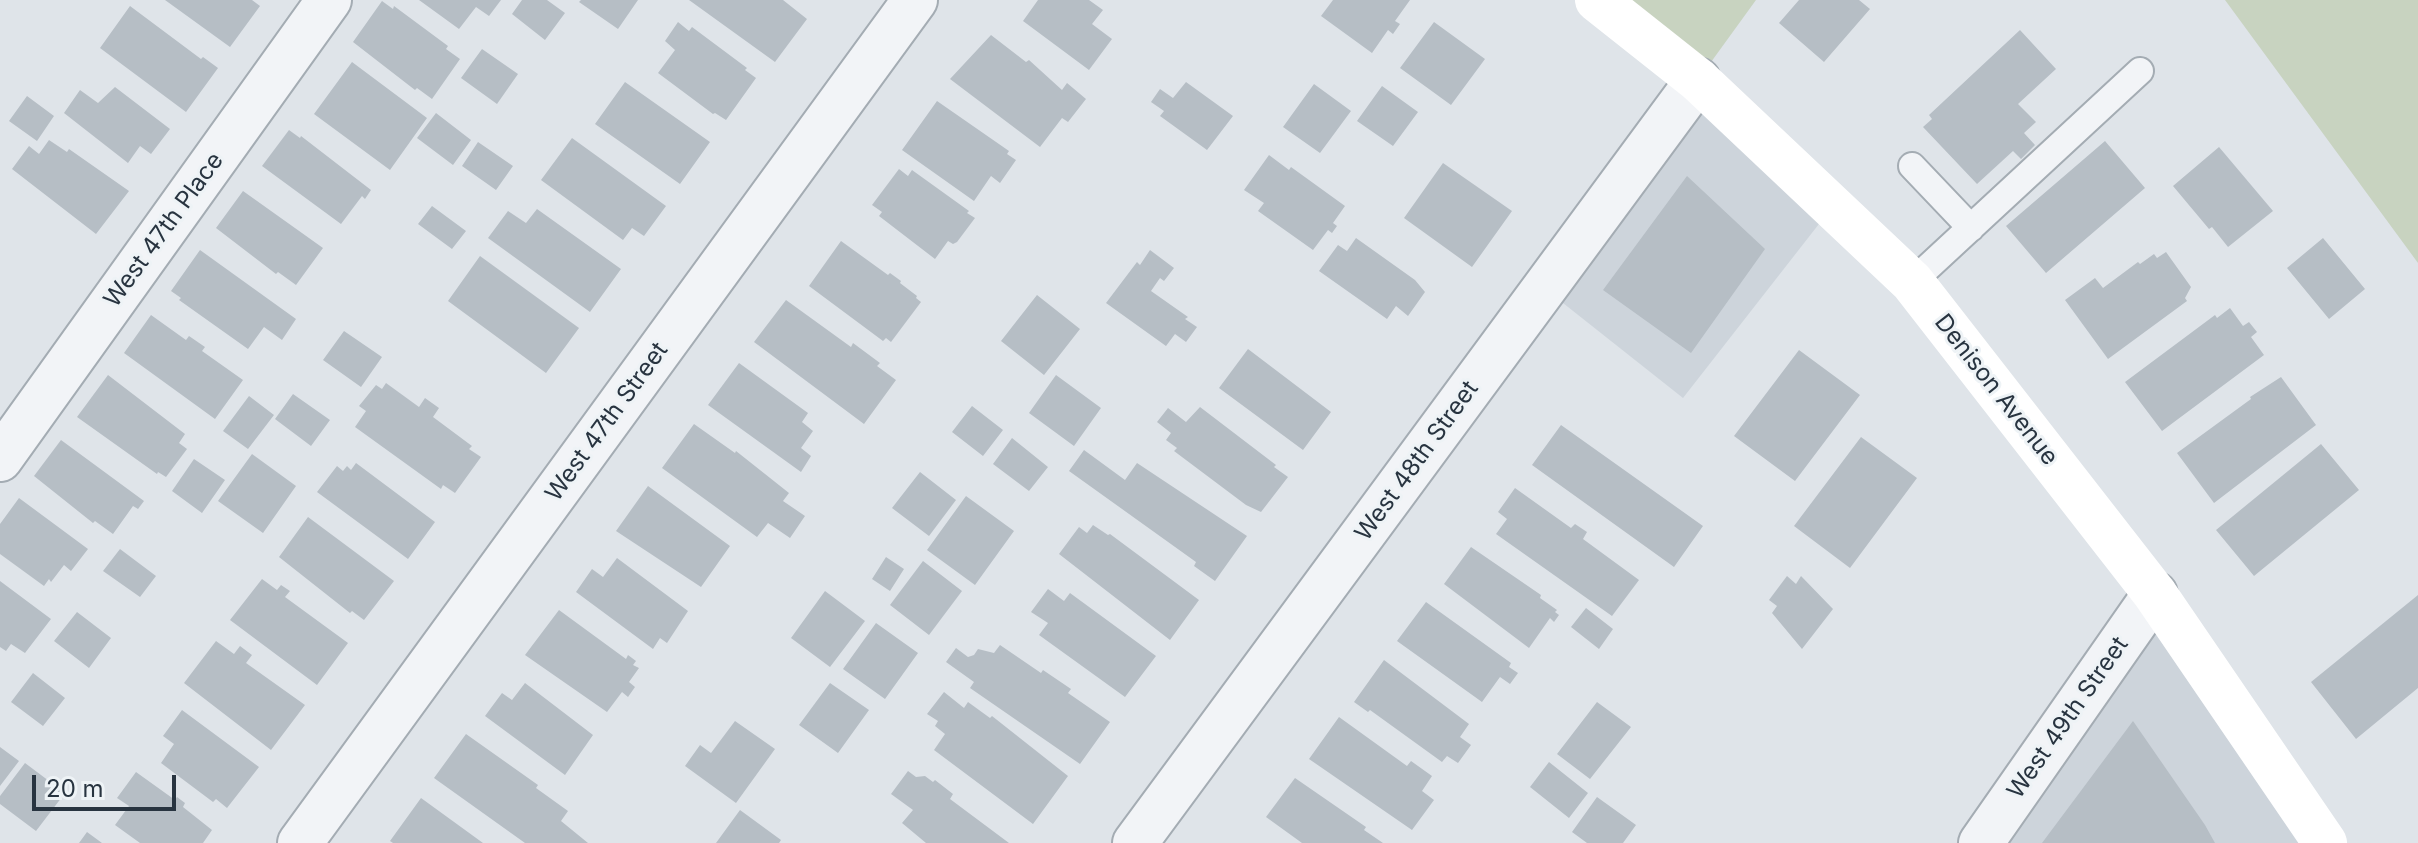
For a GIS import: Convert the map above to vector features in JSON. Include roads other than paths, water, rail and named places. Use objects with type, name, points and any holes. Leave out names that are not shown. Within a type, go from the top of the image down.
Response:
[{"type":"main road","name":"Denison Avenue","points":[[1597,0],[1698,80],[1912,282],[2155,594],[2325,843]]},
{"type":"street","name":"West 47th Place","points":[[0,459],[329,0]]},
{"type":"street","name":"West 47th Street","points":[[300,843],[915,0]]},
{"type":"street","name":"West 48th Street","points":[[1135,843],[1698,80]]},
{"type":"street","name":"West 49th Street","points":[[1981,843],[2155,594]]},
{"type":"lane","points":[[1912,282],[2140,71]]},
{"type":"lane","points":[[1912,166],[1971,228]]}]
